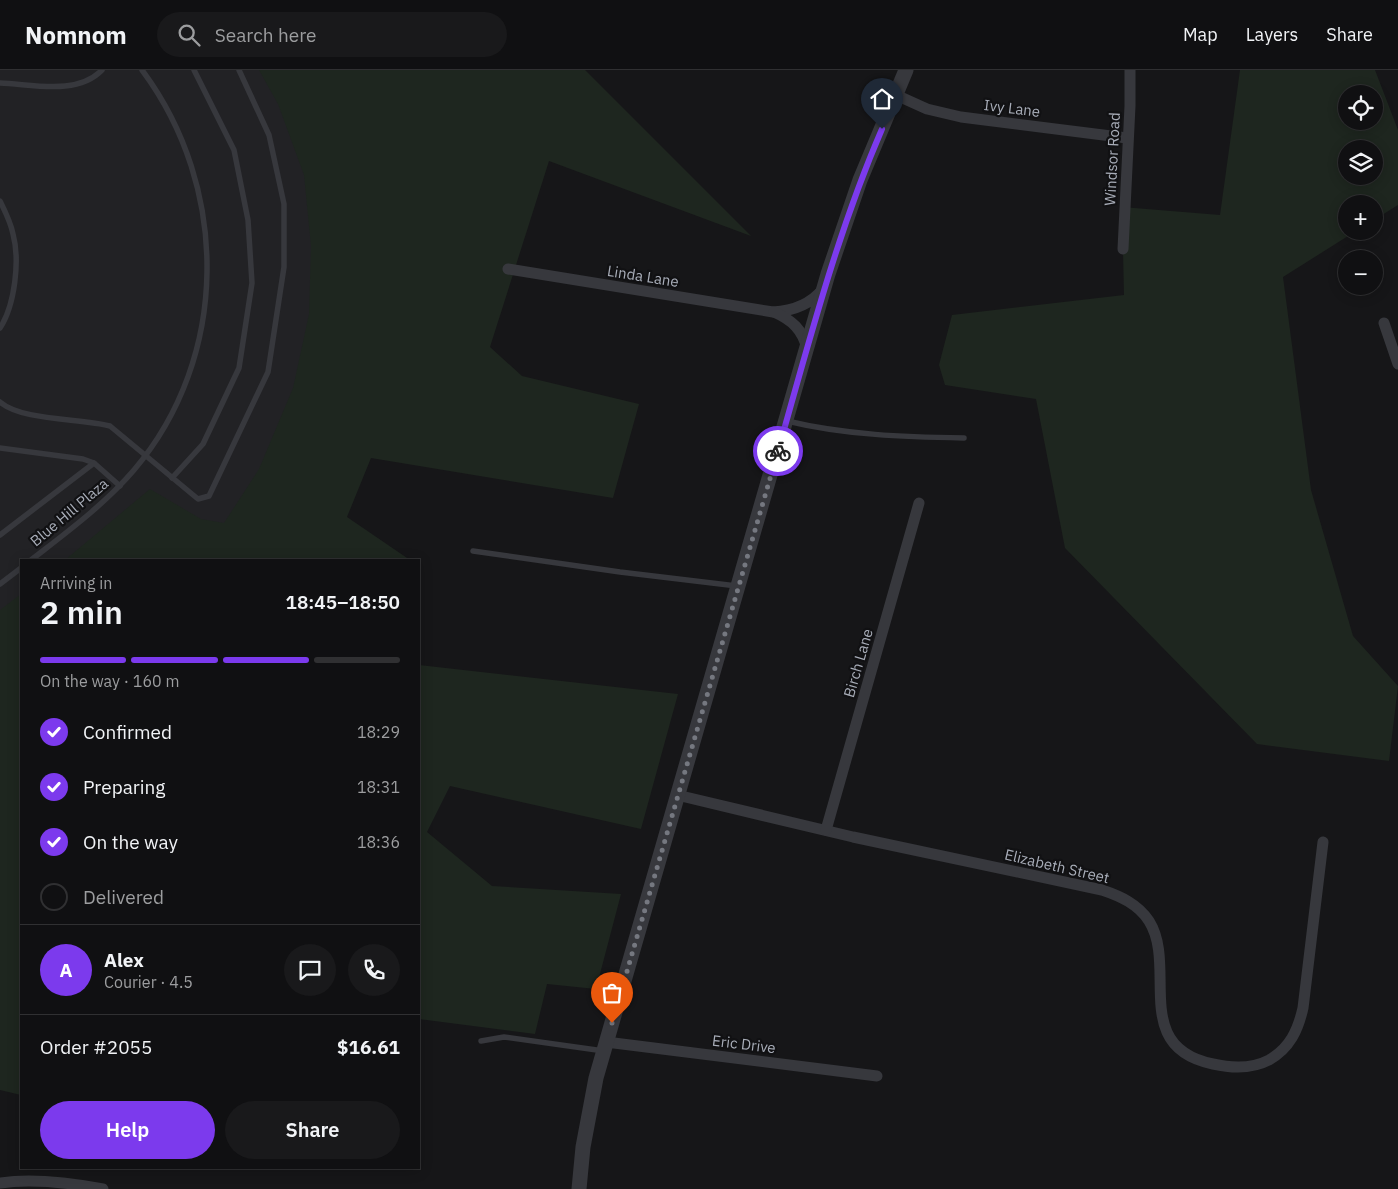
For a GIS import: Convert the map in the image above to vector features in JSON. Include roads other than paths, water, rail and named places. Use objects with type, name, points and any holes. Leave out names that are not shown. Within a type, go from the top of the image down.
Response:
[{"type":"street","points":[[580,1189],[586,1125],[605,1047],[825,286],[860,180],[906,70]]},
{"type":"street","name":"Windsor Road","points":[[1123,249],[1130,70]]},
{"type":"street","name":"Ivy Lane","points":[[896,95],[928,110],[961,117],[1127,138]]},
{"type":"street","name":"Linda Lane","points":[[508,269],[773,312],[793,310],[802,306],[818,295],[825,286]]},
{"type":"street","name":"Linda Lane","points":[[773,312],[796,325],[802,332],[807,350]]},
{"type":"street","points":[[1384,323],[1398,364]]},
{"type":"street","name":"Birch Lane","points":[[826,830],[918,503]]},
{"type":"street","name":"Elizabeth Street","points":[[677,795],[826,830],[1102,890],[1130,902],[1142,911],[1150,922],[1156,936],[1160,1005],[1167,1032],[1177,1045],[1189,1055],[1203,1062],[1236,1067],[1252,1066],[1267,1060],[1279,1053],[1296,1033],[1302,1008],[1323,842]]},
{"type":"street","name":"Eric Drive","points":[[605,1047],[877,1076]]},
{"type":"street","points":[[0,1183],[13,1181],[71,1184],[103,1189]]},
{"type":"lane","points":[[0,83],[65,86],[85,81],[102,70]]},
{"type":"lane","name":"Blue Hill Plaza","points":[[32,559],[79,524],[120,486],[145,456],[170,416],[189,375],[202,328],[206,303],[208,263],[203,209],[191,162],[173,118],[142,70]]},
{"type":"lane","points":[[172,478],[203,444],[239,368],[252,283],[248,220],[234,150],[194,70]]},
{"type":"lane","points":[[0,402],[20,413],[93,422],[110,426],[127,438],[145,456],[198,499],[209,496],[268,372],[284,267],[284,204],[269,135],[239,70]]},
{"type":"lane","points":[[0,201],[14,234],[16,263],[14,290],[0,328]]},
{"type":"lane","points":[[787,420],[810,426],[876,435],[964,438]]},
{"type":"lane","points":[[0,448],[82,459],[94,463],[120,486]]},
{"type":"lane","points":[[0,535],[94,463]]},
{"type":"lane","points":[[472,551],[620,572],[739,586]]},
{"type":"lane","points":[[0,584],[20,569]]},
{"type":"lane","points":[[481,1041],[504,1037],[605,1047]]}]
